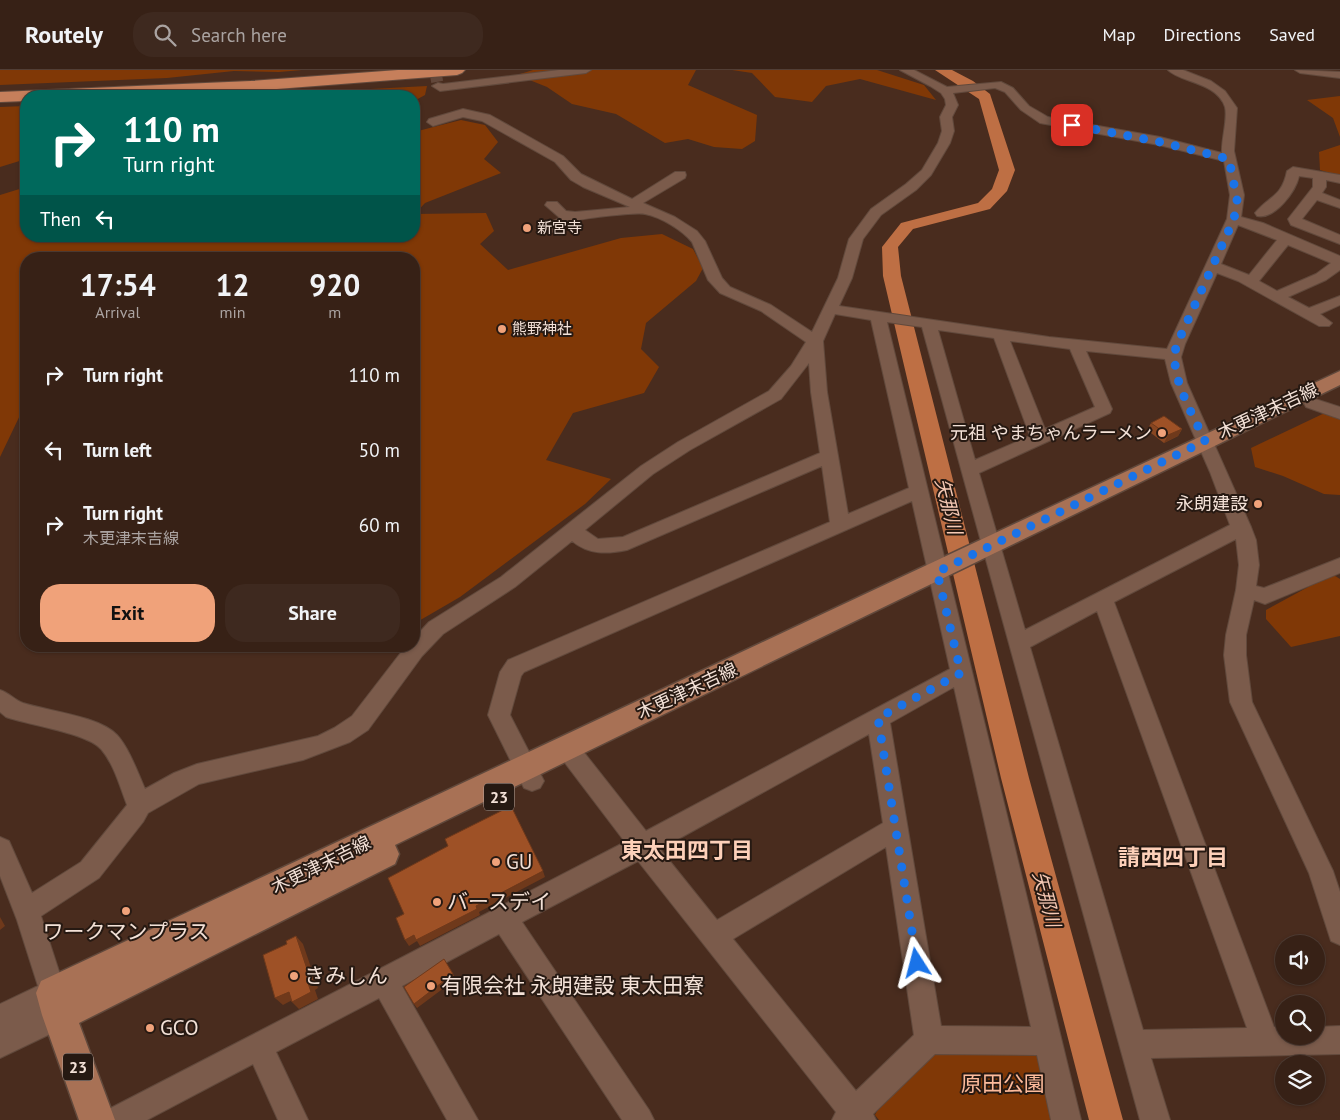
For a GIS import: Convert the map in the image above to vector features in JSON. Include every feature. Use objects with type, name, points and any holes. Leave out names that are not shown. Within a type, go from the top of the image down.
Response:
[{"type":"highway","points":[[45,90],[181,84],[394,70]]},
{"type":"highway","points":[[160,90],[251,86],[457,70]]},
{"type":"highway","points":[[0,92],[20,91]]},
{"type":"highway","points":[[0,97],[20,96]]},
{"type":"main road","name":"木更津末吉線","points":[[56,1004],[528,774],[939,578],[1208,446],[1340,376]]},
{"type":"main road","name":"木更津末吉線","points":[[1208,446],[1340,390]]},
{"type":"main road","name":"23","points":[[56,1004],[97,1120]]},
{"type":"street","points":[[438,86],[440,88],[586,70]]},
{"type":"street","points":[[905,70],[950,90],[997,84],[1006,88],[1026,108],[1044,120],[1160,142],[1229,159]]},
{"type":"street","points":[[1173,70],[1199,73],[1229,102],[1231,108],[1228,151],[1237,200],[1234,219],[1174,354],[1174,364],[1179,383],[1242,527],[1249,555],[1246,590],[1236,635],[1235,663],[1241,702],[1321,871],[1339,927]]},
{"type":"street","points":[[1300,70],[1340,75]]},
{"type":"street","points":[[420,646],[436,628],[508,582],[574,531],[647,470],[775,395],[797,369],[815,341],[845,278],[856,239],[876,212],[911,187],[927,172],[944,143],[948,131],[946,117],[952,105],[950,90]]},
{"type":"street","points":[[433,122],[463,113],[486,118],[559,159],[576,177],[588,184],[670,220],[692,234],[698,241],[715,280],[725,290],[766,308],[815,341]]},
{"type":"street","points":[[1262,213],[1280,201],[1292,184],[1293,171],[1340,179]]},
{"type":"street","points":[[634,204],[680,175]]},
{"type":"street","points":[[1320,175],[1320,187],[1295,219],[1296,222],[1340,240]]},
{"type":"street","points":[[1315,195],[1340,204]]},
{"type":"street","points":[[552,205],[562,214],[574,216],[648,210]]},
{"type":"street","points":[[545,230],[574,216]]},
{"type":"street","points":[[1234,219],[1253,224],[1340,262],[1321,277],[1278,296]]},
{"type":"street","points":[[1250,282],[1286,239]]},
{"type":"street","points":[[1213,266],[1278,296],[1324,324]]},
{"type":"street","points":[[1308,314],[1340,300]]},
{"type":"street","points":[[830,309],[1076,345],[1174,354]]},
{"type":"street","points":[[882,316],[918,491],[1066,1120]]},
{"type":"street","points":[[925,323],[969,470],[1155,1120]]},
{"type":"street","points":[[1000,334],[1039,437]]},
{"type":"street","points":[[815,341],[819,392],[840,525]]},
{"type":"street","points":[[969,470],[1104,409],[1076,345]]},
{"type":"street","points":[[1312,403],[1340,413]]},
{"type":"street","points":[[574,531],[597,547],[628,543],[829,456]]},
{"type":"street","points":[[528,774],[498,716],[512,672],[516,666],[918,491]]},
{"type":"street","points":[[1018,643],[1242,527]]},
{"type":"street","points":[[1246,590],[1265,596],[1340,565]]},
{"type":"street","points":[[1103,599],[1266,1042]]},
{"type":"street","points":[[27,910],[90,870],[135,814],[139,805],[196,774],[329,743],[350,732],[360,723],[414,652]]},
{"type":"street","points":[[117,1120],[642,846],[961,673]]},
{"type":"street","points":[[5,711],[96,732],[109,742],[127,773],[139,805]]},
{"type":"street","points":[[878,718],[929,1040]]},
{"type":"street","points":[[571,754],[854,1117],[929,1040],[1048,1041]]},
{"type":"street","points":[[714,936],[896,828]]},
{"type":"street","points":[[0,849],[16,880],[27,910],[56,1004]]},
{"type":"street","points":[[504,918],[639,1120]]},
{"type":"street","points":[[384,981],[463,1120]]},
{"type":"street","points":[[0,1018],[56,1004]]},
{"type":"street","points":[[0,1044],[56,1004]]},
{"type":"street","points":[[1133,1044],[1340,1040]]},
{"type":"street","points":[[259,1047],[293,1120]]},
{"type":"green space","points":[[0,70],[302,70],[279,72],[234,71],[167,78],[0,85]]},
{"type":"green space","points":[[533,70],[696,70],[688,85],[757,115],[755,141],[742,149],[714,147],[688,139],[665,143],[616,114],[572,104],[547,87],[517,75]]},
{"type":"green space","points":[[732,70],[877,70],[924,85],[936,100],[860,79],[826,86],[812,102],[775,97],[752,73]]},
{"type":"green space","points":[[427,86],[425,95],[420,98],[420,90],[352,90]]},
{"type":"green space","points":[[1340,96],[1340,137],[1333,118],[1307,100]]},
{"type":"green space","points":[[20,106],[20,161],[0,167],[0,107]]},
{"type":"green space","points":[[461,120],[485,125],[498,142],[484,159],[501,173],[425,203],[420,208],[420,130]]},
{"type":"green space","points":[[1340,145],[1340,176],[1320,170],[1319,152]]},
{"type":"green space","points":[[20,189],[20,242],[420,242],[420,214],[486,213],[494,231],[480,244],[508,270],[621,238],[662,234],[693,249],[703,268],[696,281],[646,323],[641,349],[659,367],[644,393],[573,413],[546,460],[611,479],[585,504],[460,597],[420,620],[420,252],[20,252],[20,415],[0,457],[0,195]]},
{"type":"green space","points":[[1331,410],[1340,414],[1340,495],[1324,494],[1283,476],[1255,467],[1251,448]]},
{"type":"green space","points":[[1332,574],[1340,579],[1340,636],[1291,647],[1266,619],[1266,610]]},
{"type":"green space","name":"原田公園","points":[[1037,1047],[1058,1120],[879,1120],[875,1115],[935,1051]]},
{"type":"building","points":[[1164,416],[1182,429],[1168,435],[1151,423]]},
{"type":"building","points":[[511,806],[543,871],[476,906],[477,909],[416,940],[414,935],[405,940],[396,918],[404,914],[388,878],[448,846],[445,839]]},
{"type":"building","name":"きみしん","points":[[296,936],[311,981],[308,983],[311,992],[292,1002],[289,992],[275,998],[263,955],[287,944],[286,941]]},
{"type":"building","name":"有限会社 永朗建設 東太田寮","points":[[444,959],[453,974],[414,1004],[404,987]]},
{"type":"waterway","name":"矢那川","points":[[942,70],[968,84],[985,97],[1007,170],[999,191],[984,206],[907,226],[890,247],[892,276],[1015,778],[1106,1120]]},
{"type":"tunnel","points":[[435,70],[438,86]]},
{"type":"place","name":"新宮寺","points":[[527,228]]},
{"type":"place","name":"熊野神社","points":[[502,329]]},
{"type":"place","name":"元祖 やまちゃんラーメン","points":[[1162,433]]},
{"type":"place","name":"永朗建設","points":[[1258,504]]},
{"type":"place","name":"GU","points":[[496,862]]},
{"type":"place","name":"バースデイ","points":[[437,902]]},
{"type":"place","name":"ワークマンプラス","points":[[126,911]]},
{"type":"place","name":"きみしん","points":[[294,976]]},
{"type":"place","name":"有限会社 永朗建設 東太田寮","points":[[431,986]]},
{"type":"place","name":"GCO","points":[[150,1028]]},
{"type":"district","name":"東太田四丁目","points":[[687,850]]},
{"type":"district","name":"請西四丁目","points":[[1173,857]]},
{"type":"route","points":[[917,963],[878,718],[961,673],[937,572],[1205,441],[1179,383],[1174,364],[1174,352],[1234,219],[1237,195],[1229,159],[1160,142],[1072,125]]}]
